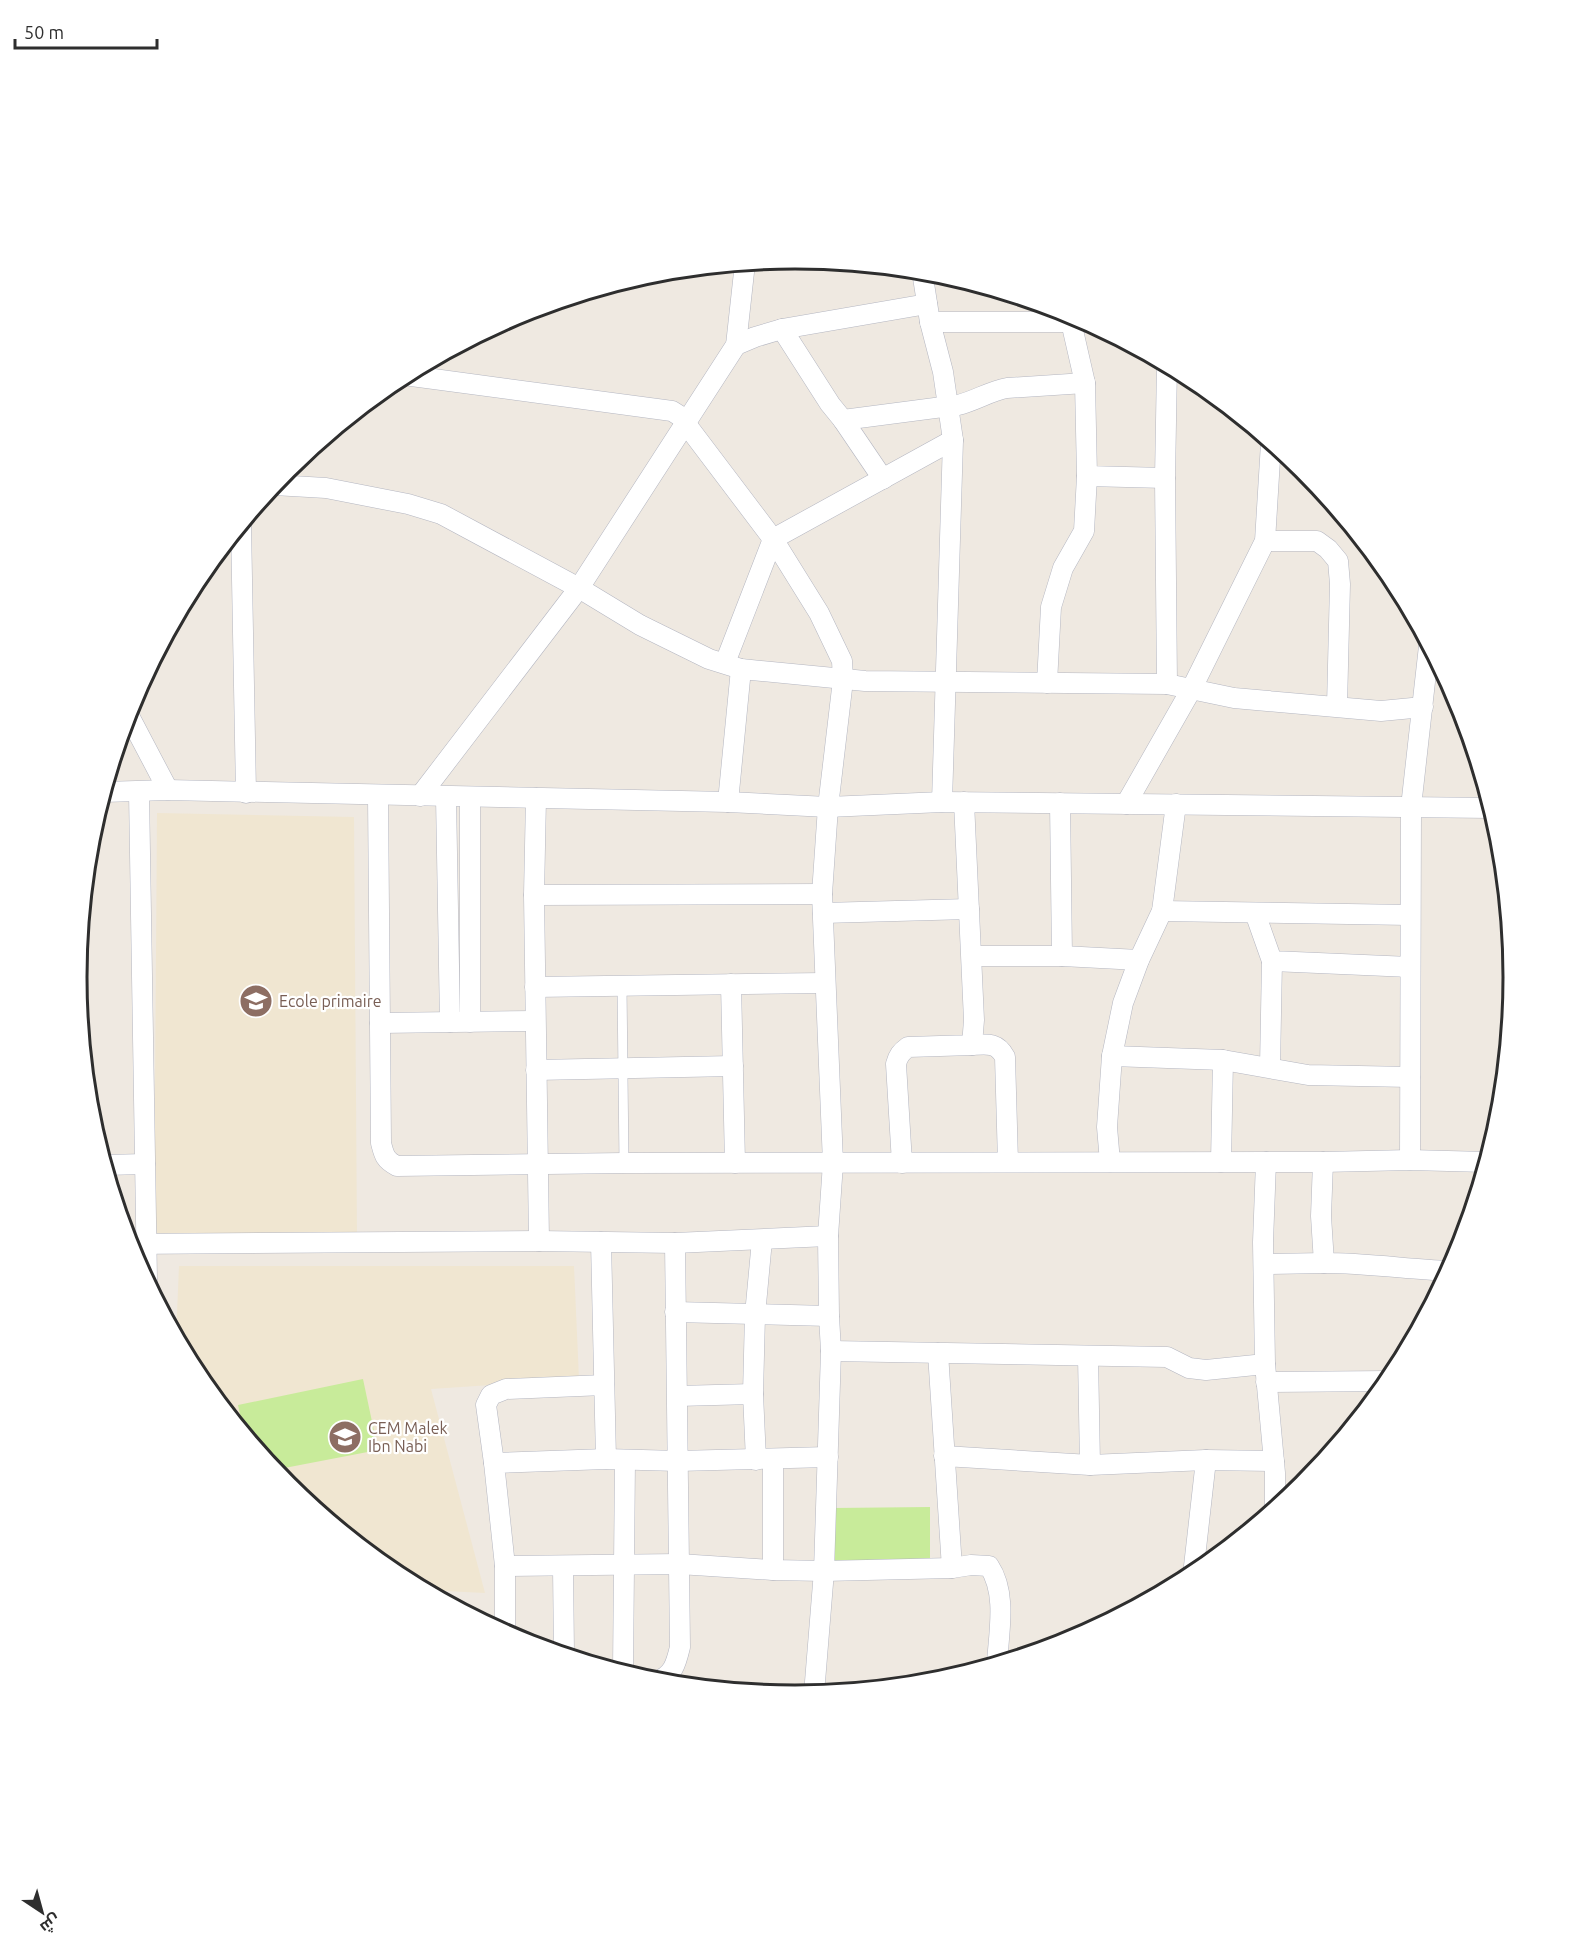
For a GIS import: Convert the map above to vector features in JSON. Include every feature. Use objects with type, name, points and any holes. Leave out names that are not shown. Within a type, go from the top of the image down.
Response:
[{"type":"street","points":[[420,796],[579,588],[736,345],[744,271]]},
{"type":"street","points":[[923,281],[928,313],[943,372],[952,440],[942,801]]},
{"type":"street","points":[[736,345],[782,329],[928,313],[1053,318]]},
{"type":"street","points":[[1047,682],[1051,607],[1063,568],[1084,531],[1087,476],[1084,383],[1077,328]]},
{"type":"street","points":[[782,329],[830,404],[883,479]]},
{"type":"street","points":[[422,375],[672,411],[686,423],[774,539],[819,613],[842,661],[843,680],[828,807],[823,903],[824,983],[833,1163],[828,1236],[831,1351],[828,1457],[824,1571],[815,1684]]},
{"type":"street","points":[[1167,375],[1165,478],[1167,684]]},
{"type":"street","points":[[843,420],[971,402],[1007,388],[1084,383]]},
{"type":"street","points":[[728,802],[733,666],[774,539],[952,440]]},
{"type":"street","points":[[1126,804],[1191,690],[1265,541],[1270,453]]},
{"type":"street","points":[[1087,476],[1165,478]]},
{"type":"street","points":[[285,486],[327,488],[408,504],[441,514],[579,588],[640,625],[710,659],[733,666],[843,680],[1167,684],[1234,698],[1381,711],[1423,706]]},
{"type":"street","points":[[241,536],[246,793]]},
{"type":"street","points":[[1265,541],[1317,541],[1338,561],[1340,584],[1337,706]]},
{"type":"street","points":[[1410,1160],[1411,807],[1428,660]]},
{"type":"street","points":[[134,725],[168,790]]},
{"type":"street","points":[[112,792],[168,790],[728,802],[828,807],[942,801],[1482,808]]},
{"type":"street","points":[[138,1241],[145,1164],[139,792]]},
{"type":"street","points":[[378,796],[381,1143],[384,1157],[396,1166],[537,1163],[1410,1160],[1478,1162]]},
{"type":"street","points":[[446,797],[450,1022]]},
{"type":"street","points":[[470,797],[470,1022]]},
{"type":"street","points":[[536,798],[534,895],[539,1241]]},
{"type":"street","points":[[964,802],[972,956],[974,1020],[972,1045]]},
{"type":"street","points":[[1060,803],[1062,956]]},
{"type":"street","points":[[1110,1162],[1107,1127],[1112,1056],[1123,1003],[1139,960],[1162,911],[1176,804]]},
{"type":"street","points":[[534,895],[969,909]]},
{"type":"street","points":[[1162,911],[1410,915]]},
{"type":"street","points":[[1255,913],[1272,961],[1270,1067]]},
{"type":"street","points":[[972,956],[1062,956],[1139,960]]},
{"type":"street","points":[[1272,961],[1410,967]]},
{"type":"street","points":[[535,987],[824,983]]},
{"type":"street","points":[[731,984],[735,1163]]},
{"type":"street","points":[[380,1023],[535,1021]]},
{"type":"street","points":[[902,1163],[896,1064],[902,1051],[908,1047],[993,1044],[1000,1048],[1005,1057],[1008,1162]]},
{"type":"street","points":[[1112,1056],[1223,1060],[1308,1075],[1410,1077]]},
{"type":"street","points":[[1221,1162],[1223,1060]]},
{"type":"street","points":[[536,1070],[733,1066]]},
{"type":"street","points":[[1266,1162],[1263,1242],[1265,1373],[1276,1496]]},
{"type":"street","points":[[1323,1162],[1321,1216],[1324,1263]]},
{"type":"street","points":[[112,1165],[145,1164]]},
{"type":"street","points":[[140,1244],[539,1241],[675,1243],[828,1236]]},
{"type":"street","points":[[762,1240],[755,1315],[753,1394],[765,1460],[773,1570]]},
{"type":"street","points":[[602,1242],[604,1385],[616,1459],[624,1566],[622,1663]]},
{"type":"street","points":[[670,1673],[676,1665],[680,1647],[675,1243]]},
{"type":"street","points":[[1264,1264],[1354,1263],[1439,1270]]},
{"type":"street","points":[[675,1312],[829,1316]]},
{"type":"street","points":[[831,1351],[1167,1357],[1189,1368],[1206,1370],[1377,1380]]},
{"type":"street","points":[[938,1353],[952,1568]]},
{"type":"street","points":[[1088,1356],[1090,1465]]},
{"type":"street","points":[[505,1622],[505,1566],[486,1405],[491,1395],[506,1389],[604,1385]]},
{"type":"street","points":[[678,1396],[753,1394]]},
{"type":"street","points":[[944,1456],[1090,1465],[1206,1460],[1274,1461]]},
{"type":"street","points":[[494,1463],[616,1459],[765,1460],[828,1457]]},
{"type":"street","points":[[1195,1561],[1206,1460]]},
{"type":"street","points":[[505,1566],[679,1564],[824,1571],[952,1568],[971,1564],[989,1566],[995,1575],[1001,1607],[998,1655]]},
{"type":"street","points":[[564,1567],[564,1646]]},
{"type":"lane","points":[[622,986],[624,1163]]},
{"type":"shaded area","name":"Ecole primaire","points":[[157,813],[354,817],[357,1237],[154,1239]]},
{"type":"shaded area","name":"CEM Malek Ibn Nabi","points":[[179,1266],[574,1266],[579,1379],[431,1389],[485,1593],[443,1591],[364,1539],[328,1509],[294,1478],[233,1408],[206,1370],[177,1321]]},
{"type":"green space","points":[[363,1379],[378,1450],[285,1468],[241,1417],[238,1405]]},
{"type":"green space","points":[[930,1507],[930,1563],[835,1563],[833,1508]]},
{"type":"place","name":"Ecole primaire","points":[[256,1001]]},
{"type":"place","name":"CEM Malek Ibn Nabi","points":[[345,1437]]}]
